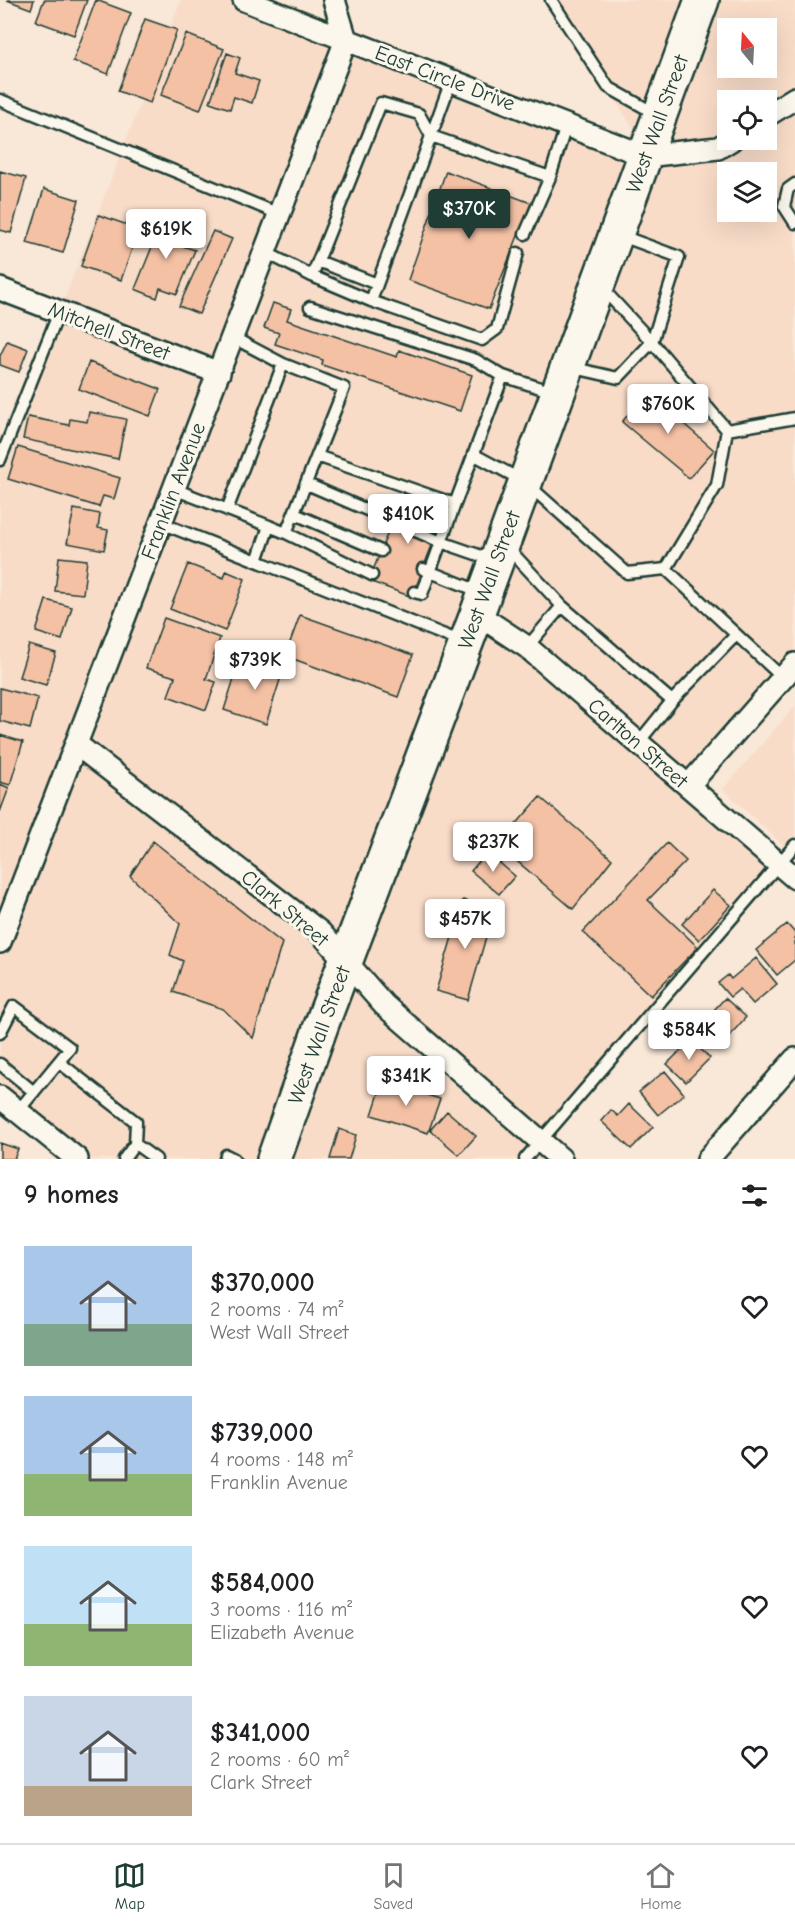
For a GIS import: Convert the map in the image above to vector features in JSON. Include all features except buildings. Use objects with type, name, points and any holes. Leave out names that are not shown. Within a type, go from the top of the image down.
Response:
[{"type":"main road","name":"West Wall Street","points":[[274,1159],[702,0]]},
{"type":"street","name":"East Circle Drive","points":[[244,0],[645,156]]},
{"type":"street","points":[[334,0],[346,40]]},
{"type":"street","name":"Franklin Avenue","points":[[0,942],[346,40]]},
{"type":"street","points":[[777,111],[793,103]]},
{"type":"street","points":[[645,156],[717,148]]},
{"type":"street","name":"Mitchell Street","points":[[0,289],[219,373]]},
{"type":"street","name":"Carlton Street","points":[[475,617],[527,647],[795,878]]},
{"type":"street","points":[[688,786],[789,671]]},
{"type":"street","name":"Clark Street","points":[[76,744],[320,932],[384,1005],[561,1159]]},
{"type":"street","points":[[708,1159],[795,1059]]},
{"type":"street","points":[[0,1096],[77,1159]]},
{"type":"lane","points":[[551,0],[608,87],[660,116]]},
{"type":"lane","points":[[370,301],[451,81]]},
{"type":"lane","points":[[0,100],[279,214]]},
{"type":"lane","points":[[312,276],[381,103],[419,114],[431,136],[550,177]]},
{"type":"lane","points":[[525,234],[550,177],[566,126]]},
{"type":"lane","points":[[795,184],[788,189],[784,206],[795,223]]},
{"type":"lane","points":[[310,307],[476,360],[503,376],[563,380],[618,378],[652,342],[679,257],[616,234]]},
{"type":"lane","points":[[265,252],[312,276],[370,301],[482,340],[497,329],[518,253]]},
{"type":"lane","points":[[318,261],[377,284]]},
{"type":"lane","points":[[598,284],[652,342],[727,430]]},
{"type":"lane","points":[[0,460],[59,312]]},
{"type":"lane","points":[[232,337],[283,364],[344,388],[286,533]]},
{"type":"lane","points":[[227,510],[283,364]]},
{"type":"lane","points":[[414,592],[422,594],[426,570],[441,542],[503,376]]},
{"type":"lane","points":[[727,430],[795,418]]},
{"type":"lane","points":[[666,569],[717,485],[727,430]]},
{"type":"lane","points":[[473,454],[525,482],[627,573],[666,569],[736,635],[789,671]]},
{"type":"lane","points":[[317,456],[455,504]]},
{"type":"lane","points":[[307,484],[441,542],[500,551],[672,701]]},
{"type":"lane","points":[[174,489],[286,533],[372,575]]},
{"type":"lane","points":[[295,514],[381,551]]},
{"type":"lane","points":[[161,523],[257,561],[475,617]]},
{"type":"lane","points":[[257,561],[269,526]]},
{"type":"lane","points":[[426,570],[475,617]]},
{"type":"lane","points":[[527,647],[562,606]]},
{"type":"lane","points":[[638,743],[672,701],[736,635]]},
{"type":"lane","points":[[525,1159],[795,845]]},
{"type":"lane","points":[[0,1033],[14,1006],[70,1048],[18,1111]]},
{"type":"lane","points":[[59,1062],[136,1122],[135,1144],[124,1159]]},
{"type":"lane","points":[[0,1064],[34,1092]]},
{"type":"lane","points":[[135,1144],[156,1159]]},
{"type":"lane","points":[[225,1159],[226,1155],[234,1159]]},
{"type":"shaded area","points":[[181,0],[248,0],[649,152],[549,0],[795,0],[795,664],[688,786],[781,868],[544,1143],[563,1159],[79,1159],[0,1089],[0,464]]},
{"type":"shaded area","points":[[795,706],[795,837],[786,848],[723,789]]}]
